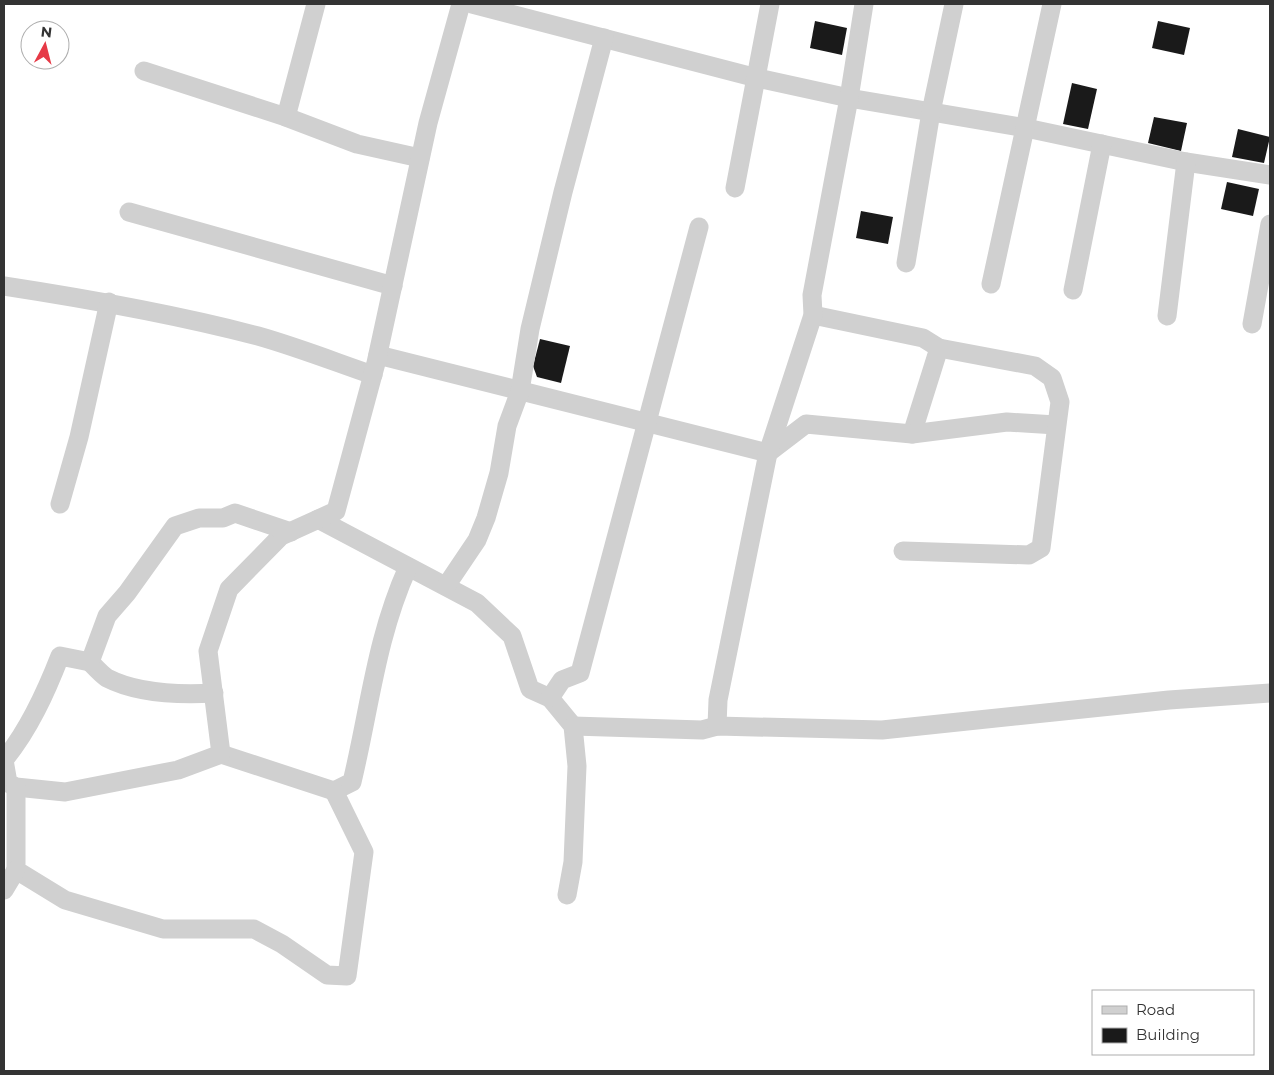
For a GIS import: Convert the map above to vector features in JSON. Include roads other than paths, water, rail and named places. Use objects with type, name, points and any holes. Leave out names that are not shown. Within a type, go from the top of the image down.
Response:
[{"type":"street","points":[[286,117],[316,4]]},
{"type":"street","points":[[221,754],[208,651],[229,589],[281,536],[336,511],[373,375],[420,158],[461,4]]},
{"type":"street","points":[[472,4],[757,78],[849,98],[1026,128],[1186,162],[1270,175]]},
{"type":"street","points":[[735,188],[770,4]]},
{"type":"street","points":[[717,726],[718,700],[768,453],[813,315],[812,295],[849,98],[864,4]]},
{"type":"street","points":[[906,263],[931,112],[954,4]]},
{"type":"street","points":[[992,284],[1052,4]]},
{"type":"street","points":[[446,586],[477,540],[486,518],[499,473],[507,426],[520,391],[534,311],[604,38]]},
{"type":"street","points":[[144,71],[286,117],[357,144],[420,158]]},
{"type":"street","points":[[1073,290],[1102,144]]},
{"type":"street","points":[[1167,316],[1186,162]]},
{"type":"street","points":[[129,212],[393,286]]},
{"type":"street","points":[[1252,324],[1270,224]]},
{"type":"street","points":[[550,698],[562,680],[580,673],[699,226]]},
{"type":"street","points":[[4,286],[109,302],[260,337],[373,375]]},
{"type":"street","points":[[60,504],[79,437],[109,302]]},
{"type":"street","points":[[813,315],[923,338],[940,348],[1035,366],[1052,378],[1060,402],[1041,548],[1028,555],[903,551]]},
{"type":"street","points":[[912,434],[940,348]]},
{"type":"street","points":[[378,354],[768,453]]},
{"type":"street","points":[[768,453],[806,424],[912,434],[1007,422],[1056,425]]},
{"type":"street","points":[[90,662],[108,616],[127,593],[175,526],[199,518],[223,518],[235,513],[291,532]]},
{"type":"street","points":[[318,519],[477,603],[512,636],[530,689],[550,698],[573,726],[577,766],[573,862],[567,895]]},
{"type":"street","points":[[214,693],[155,691],[132,688],[106,677],[90,662],[60,656],[48,686],[21,736],[4,760],[8,783],[16,788],[65,792],[178,770],[221,754],[334,791],[352,782],[376,658],[392,602],[408,567]]},
{"type":"street","points":[[573,726],[702,730],[717,726],[882,730],[1169,700],[1270,693]]},
{"type":"street","points":[[4,890],[16,870],[16,788]]},
{"type":"street","points":[[16,870],[65,900],[163,929],[254,929],[282,944],[327,975],[347,976],[364,852],[334,791]]}]
